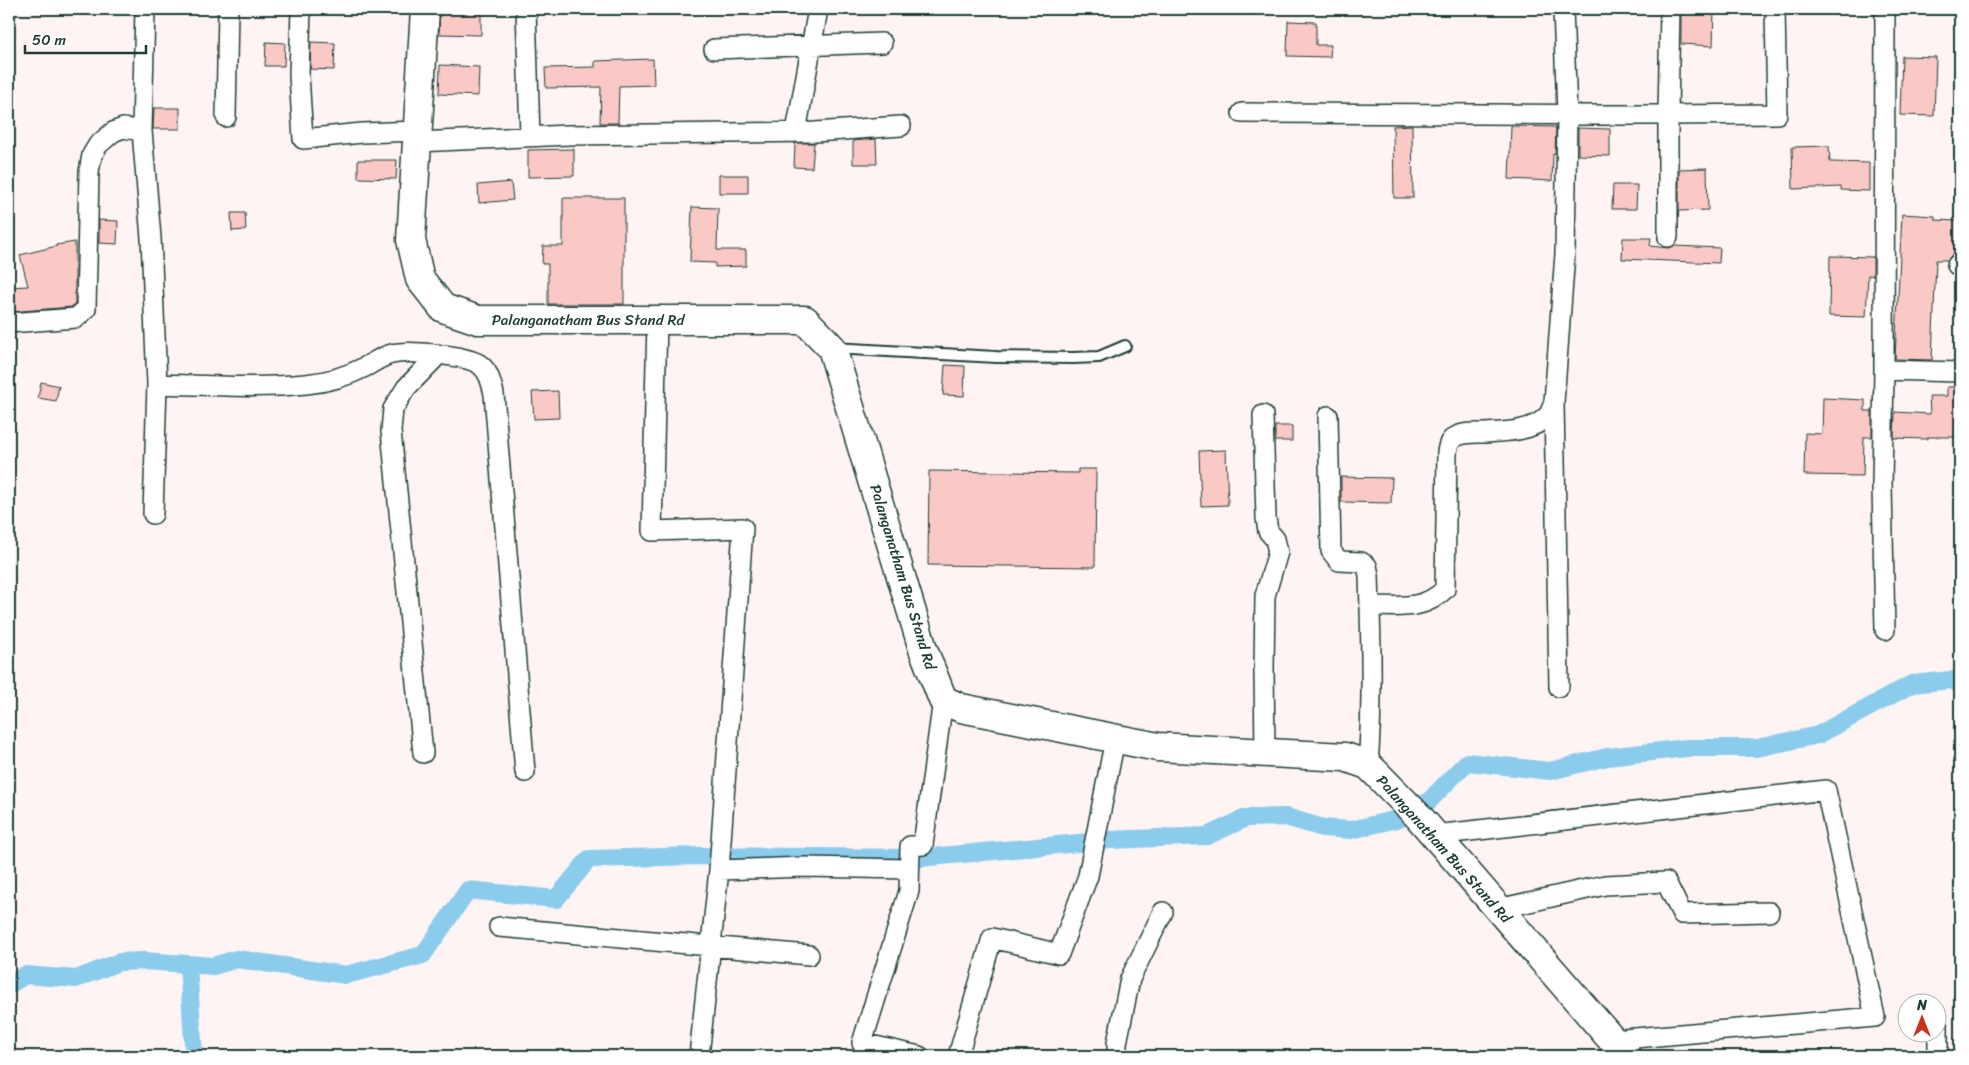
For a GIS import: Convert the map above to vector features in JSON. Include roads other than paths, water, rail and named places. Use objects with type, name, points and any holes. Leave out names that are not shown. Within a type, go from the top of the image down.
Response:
[{"type":"street","points":[[146,9],[142,131],[151,238],[157,384],[153,514]]},
{"type":"street","points":[[226,117],[228,9]]},
{"type":"street","points":[[301,9],[300,75],[303,139],[362,133],[417,136],[530,136],[796,132],[901,126]]},
{"type":"street","name":"Palanganatham Bus Stand Rd","points":[[425,9],[411,240],[420,279],[443,308],[478,320],[805,320],[832,348],[924,649],[943,700],[961,708],[1158,747],[1345,756],[1368,766],[1420,819],[1619,1048]]},
{"type":"street","points":[[526,9],[530,136]]},
{"type":"street","points":[[796,132],[818,9]]},
{"type":"street","points":[[1560,687],[1554,402],[1565,254],[1567,114],[1563,9]]},
{"type":"street","points":[[1668,237],[1670,9]]},
{"type":"street","points":[[1242,113],[1777,114],[1775,9]]},
{"type":"street","points":[[1885,9],[1882,486],[1885,630]]},
{"type":"street","points":[[714,49],[882,43]]},
{"type":"street","points":[[9,323],[76,318],[86,309],[89,172],[92,155],[98,145],[112,132],[124,128],[142,131]]},
{"type":"street","points":[[657,320],[652,531],[743,528],[719,870],[699,1056]]},
{"type":"street","points":[[157,384],[269,387],[307,384],[347,376],[391,354],[402,353],[466,358],[479,364],[489,374],[494,394],[525,772]]},
{"type":"street","points":[[423,753],[391,431],[393,409],[406,388],[438,355]]},
{"type":"street","points":[[1884,370],[1960,372]]},
{"type":"street","points":[[1370,606],[1418,606],[1438,596],[1445,588],[1447,452],[1449,443],[1454,437],[1465,433],[1499,432],[1523,428],[1538,423],[1548,416],[1554,402]]},
{"type":"street","points":[[1263,415],[1266,518],[1268,531],[1275,539],[1278,552],[1266,596],[1264,669],[1266,752]]},
{"type":"street","points":[[1328,416],[1331,551],[1339,560],[1361,562],[1367,566],[1370,606],[1372,719],[1368,766]]},
{"type":"street","points":[[919,1056],[860,1049],[909,891],[910,846],[923,845],[943,700]]},
{"type":"street","points":[[958,1056],[992,938],[1059,954],[1088,876],[1115,739]]},
{"type":"street","points":[[1420,819],[1826,790],[1874,1017],[1619,1048]]},
{"type":"street","points":[[719,870],[806,867],[909,869]]},
{"type":"street","points":[[1498,909],[1605,885],[1666,882],[1682,914],[1769,912]]},
{"type":"street","points":[[1116,1056],[1130,979],[1163,912]]},
{"type":"street","points":[[499,927],[809,955]]},
{"type":"street","points":[[1938,1042],[1938,1056]]},
{"type":"lane","points":[[832,348],[996,357],[1073,358],[1099,357],[1125,346]]},
{"type":"waterway","points":[[188,964],[213,966],[237,959],[346,975],[423,955],[468,890],[556,899],[589,859],[700,856],[920,858],[1110,840],[1207,836],[1246,818],[1286,817],[1323,828],[1351,830],[1401,818],[1429,801],[1467,762],[1550,771],[1607,757],[1687,748],[1757,748],[1818,735],[1912,684],[1951,680],[1960,684]]},
{"type":"waterway","points":[[9,985],[25,975],[76,979],[119,962],[142,961],[188,964],[194,1056]]}]
